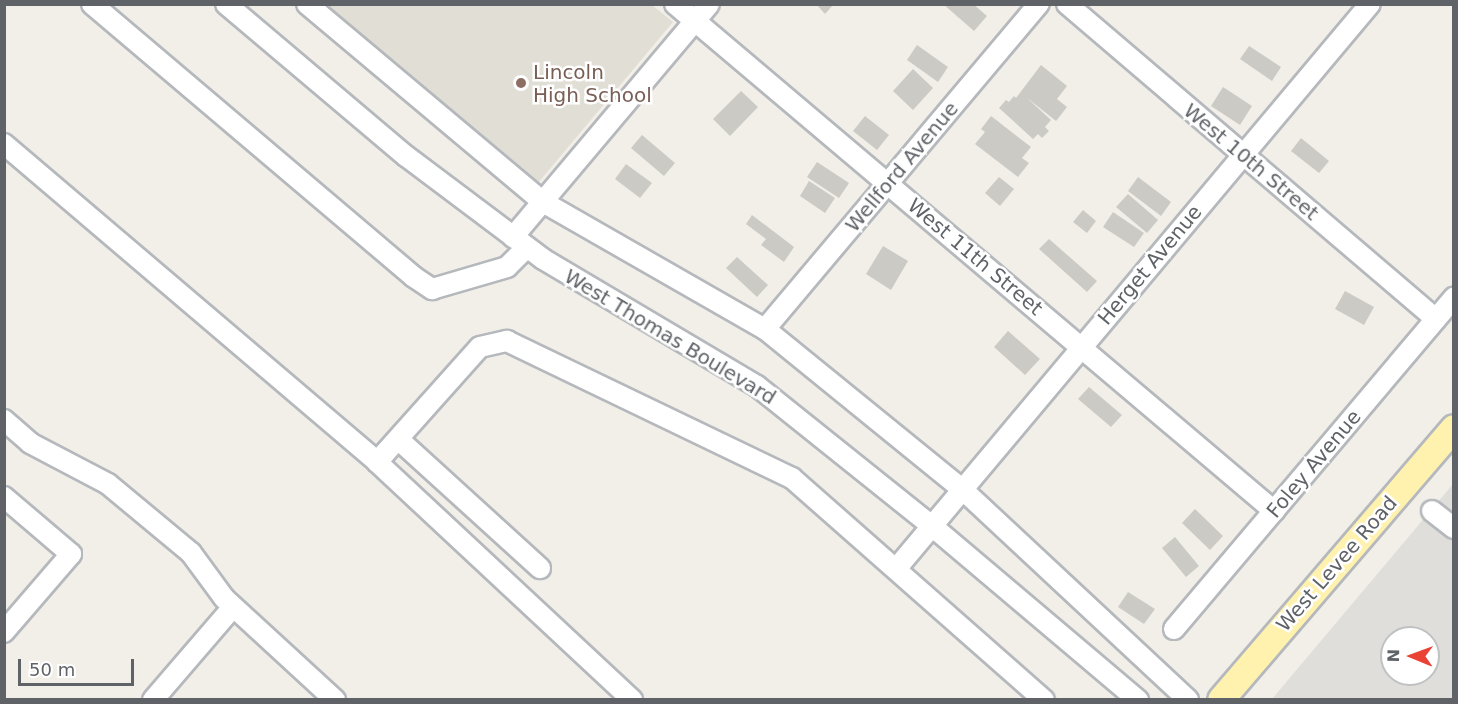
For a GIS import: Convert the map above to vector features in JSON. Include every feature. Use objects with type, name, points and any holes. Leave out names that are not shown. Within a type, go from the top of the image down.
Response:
[{"type":"main road","name":"West Levee Road","points":[[1221,699],[1454,428]]},
{"type":"street","points":[[92,4],[414,277],[432,289],[507,267],[543,202],[709,4]]},
{"type":"street","name":"West Thomas Boulevard","points":[[226,4],[406,156],[543,259],[757,386],[932,526],[1138,699]]},
{"type":"street","points":[[307,4],[543,202],[765,329],[962,489],[1188,699]]},
{"type":"street","name":"West 11th Street","points":[[675,4],[1274,511]]},
{"type":"street","name":"Wellford Avenue","points":[[765,329],[1039,4]]},
{"type":"street","name":"West 10th Street","points":[[1067,4],[1436,319]]},
{"type":"street","name":"Herget Avenue","points":[[896,569],[1370,4]]},
{"type":"street","points":[[4,144],[377,462],[632,699]]},
{"type":"street","name":"Foley Avenue","points":[[1174,629],[1454,298]]},
{"type":"street","points":[[377,462],[480,347],[507,341],[792,478],[1044,699]]},
{"type":"street","points":[[4,420],[30,442],[108,483],[191,553],[224,598],[335,699]]},
{"type":"street","points":[[398,439],[540,568]]},
{"type":"street","points":[[4,497],[71,554],[4,632]]},
{"type":"street","points":[[1432,511],[1454,528]]},
{"type":"street","points":[[153,699],[233,607]]},
{"type":"shaded area","name":"Lincoln High School","points":[[327,5],[652,5],[673,22],[538,183]]},
{"type":"shaded area","points":[[1453,484],[1453,699],[1272,699]]},
{"type":"building","points":[[816,4],[834,4],[825,14]]},
{"type":"building","points":[[943,4],[973,4],[987,16],[974,31]]},
{"type":"building","points":[[917,45],[948,67],[938,82],[907,60]]},
{"type":"building","points":[[1249,46],[1281,67],[1272,81],[1240,59]]},
{"type":"building","points":[[1041,65],[1067,86],[1057,99],[1067,107],[1056,121],[1026,97],[1051,120],[1045,127],[1049,131],[1042,138],[1038,134],[1033,139],[999,108],[1006,100],[1009,102],[1014,96],[1016,98]]},
{"type":"building","points":[[913,69],[933,88],[913,110],[893,91]]},
{"type":"building","points":[[1223,87],[1252,106],[1240,125],[1211,106]]},
{"type":"building","points":[[741,91],[758,107],[730,136],[713,119]]},
{"type":"building","points":[[865,116],[889,135],[877,150],[853,131]]},
{"type":"building","points":[[991,116],[1031,147],[1022,158],[1029,163],[1018,177],[975,144],[985,132],[981,129]]},
{"type":"building","points":[[642,135],[675,163],[664,176],[631,148]]},
{"type":"building","points":[[1301,138],[1329,161],[1319,173],[1291,151]]},
{"type":"building","points":[[817,162],[849,183],[839,198],[807,177]]},
{"type":"building","points":[[626,164],[652,183],[640,198],[615,179]]},
{"type":"building","points":[[999,177],[1014,189],[1000,206],[985,193]]},
{"type":"building","points":[[1138,177],[1171,202],[1161,216],[1128,191]]},
{"type":"building","points":[[809,181],[835,198],[825,213],[800,196]]},
{"type":"building","points":[[1128,194],[1158,220],[1147,233],[1116,207]]},
{"type":"building","points":[[1083,210],[1096,221],[1087,233],[1073,222]]},
{"type":"building","points":[[1113,212],[1144,233],[1134,247],[1103,227]]},
{"type":"building","points":[[752,215],[794,247],[784,262],[761,245],[766,239],[746,224]]},
{"type":"building","points":[[1049,239],[1097,281],[1087,292],[1039,249]]},
{"type":"building","points":[[883,246],[908,261],[891,290],[866,274]]},
{"type":"building","points":[[737,257],[768,285],[757,297],[726,268]]},
{"type":"building","points":[[1345,291],[1374,307],[1364,325],[1335,309]]},
{"type":"building","points":[[1008,331],[1040,359],[1025,375],[994,347]]},
{"type":"building","points":[[1089,387],[1122,415],[1111,427],[1078,399]]},
{"type":"building","points":[[1195,509],[1223,536],[1210,550],[1182,523]]},
{"type":"building","points":[[1175,537],[1199,566],[1186,577],[1162,548]]},
{"type":"building","points":[[1128,592],[1155,609],[1144,624],[1118,607]]},
{"type":"place","name":"Lincoln High School","points":[[521,83]]}]
